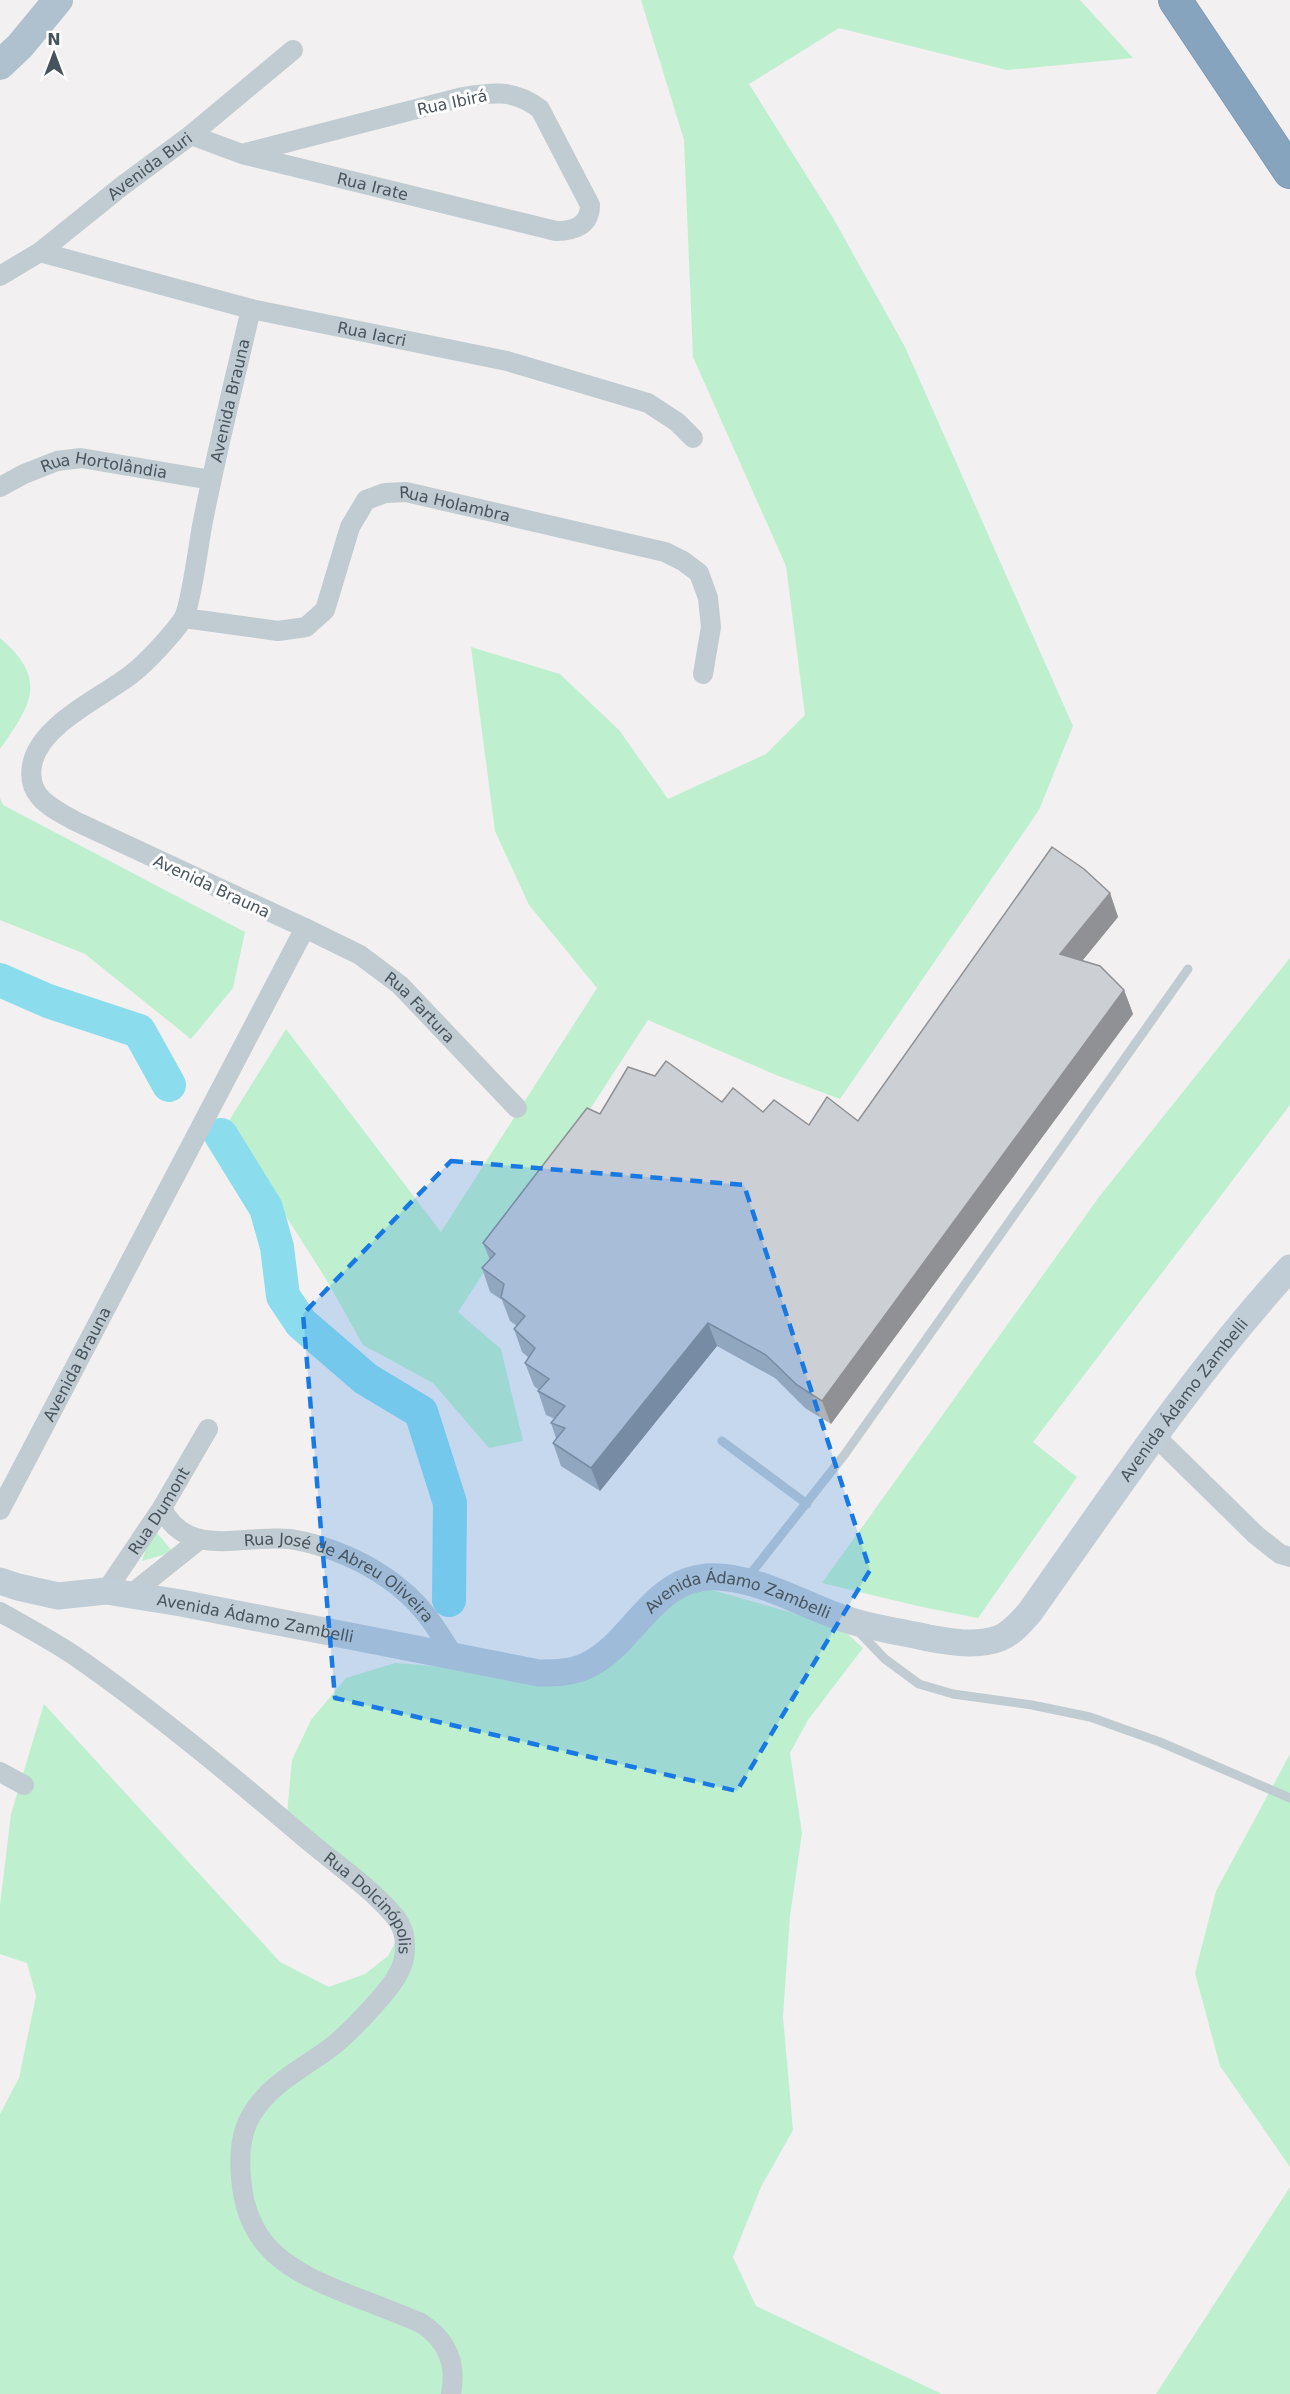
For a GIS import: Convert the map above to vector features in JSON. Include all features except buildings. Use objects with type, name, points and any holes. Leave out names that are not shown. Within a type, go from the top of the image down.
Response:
[{"type":"highway","points":[[1175,0],[1290,172]]},
{"type":"main road","points":[[0,65],[58,0]]},
{"type":"street","name":"Avenida Buri","points":[[0,276],[40,252],[122,186],[191,135],[293,50]]},
{"type":"street","name":"Rua Ibirá","points":[[243,154],[463,97],[489,93],[514,94],[540,109],[590,205],[590,214],[583,225],[569,231],[556,231]]},
{"type":"street","name":"Rua Irate","points":[[191,135],[243,154],[556,231]]},
{"type":"street","name":"Rua Iacri","points":[[40,252],[251,309],[507,361],[648,403],[677,422],[693,438]]},
{"type":"street","name":"Avenida Brauna","points":[[0,1510],[305,928],[75,822],[37,796],[32,783],[32,764],[38,748],[50,734],[65,719],[136,671],[184,618],[211,480],[251,309]]},
{"type":"street","name":"Rua Hortolândia","points":[[0,488],[24,474],[57,461],[81,458],[211,480]]},
{"type":"street","name":"Rua Holambra","points":[[184,618],[278,632],[306,627],[326,610],[350,527],[366,500],[385,493],[406,492],[665,552],[683,561],[699,573],[708,598],[711,627],[703,674]]},
{"type":"street","name":"Rua Fartura","points":[[305,928],[360,955],[400,985],[517,1107]]},
{"type":"street","name":"Avenida Ádamo Zambelli","points":[[0,1581],[58,1596],[118,1593],[180,1603],[539,1673],[574,1670],[598,1658],[657,1601],[684,1582],[697,1577],[746,1580],[848,1620],[935,1639],[965,1643],[999,1639],[1011,1632],[1030,1612],[1155,1436],[1264,1297],[1290,1268]]},
{"type":"street","name":"Rua Dumont","points":[[118,1593],[162,1508],[208,1429]]},
{"type":"street","points":[[1155,1436],[1256,1535],[1280,1554],[1290,1557]]},
{"type":"street","points":[[162,1508],[176,1529],[199,1540]]},
{"type":"street","name":"Rua José de Abreu Oliveira","points":[[199,1540],[290,1539],[348,1557],[383,1576],[403,1591],[424,1612],[455,1658]]},
{"type":"street","points":[[118,1593],[199,1540]]},
{"type":"street","name":"Rua Dolcinópolis","points":[[0,1612],[75,1656],[157,1718],[276,1813],[384,1904],[399,1923],[404,1932],[405,1947],[402,1966],[396,1978],[334,2045],[281,2082],[252,2113],[242,2135],[239,2158],[242,2194],[249,2217],[260,2237],[271,2252],[289,2266],[324,2284],[421,2323],[434,2332],[447,2348],[452,2363],[454,2380],[451,2394]]},
{"type":"street","points":[[0,1772],[24,1785]]},
{"type":"lane","points":[[746,1580],[845,1454],[1188,969]]},
{"type":"lane","points":[[722,1441],[807,1504]]},
{"type":"lane","points":[[848,1620],[885,1659],[920,1684],[953,1694],[1032,1705],[1090,1717],[1160,1742],[1290,1798]]},
{"type":"highlighted area","points":[[451,1161],[744,1185],[870,1570],[737,1791],[335,1698],[303,1314]]},
{"type":"green space","points":[[641,0],[1080,0],[1133,58],[1007,70],[839,28],[749,84],[832,216],[905,347],[1073,726],[1039,810],[840,1099],[776,1075],[648,1020],[458,1312],[501,1349],[523,1441],[489,1448],[433,1383],[363,1345],[326,1279],[227,1124],[286,1029],[441,1232],[597,988],[529,905],[495,831],[471,647],[560,674],[619,730],[668,799],[766,754],[805,715],[786,566],[693,357],[684,140]]},
{"type":"green space","points":[[0,638],[25,666],[30,679],[30,692],[27,705],[0,749]]},
{"type":"green space","points":[[0,798],[3,805],[245,932],[233,988],[191,1039],[85,954],[0,920]]},
{"type":"green space","points":[[1290,958],[1290,1105],[1033,1442],[1077,1477],[978,1618],[822,1583],[1099,1197]]},
{"type":"green space","points":[[153,1528],[173,1552],[142,1561]]},
{"type":"green space","points":[[712,1590],[839,1626],[863,1648],[808,1720],[790,1753],[802,1833],[790,1916],[783,2017],[793,2130],[761,2187],[733,2257],[756,2306],[942,2394],[0,2394],[0,2114],[19,2078],[36,1996],[27,1963],[0,1954],[0,1905],[11,1814],[44,1704],[280,1962],[329,1987],[365,1974],[388,1956],[407,1920],[287,1814],[292,1760],[311,1720],[346,1678],[395,1663],[553,1681],[681,1594]]},
{"type":"green space","points":[[1290,1754],[1290,2167],[1220,2066],[1195,1973],[1216,1891]]},
{"type":"green space","points":[[1290,2187],[1290,2394],[1156,2394]]},
{"type":"waterway","points":[[0,980],[48,1001],[139,1031],[169,1085]]},
{"type":"waterway","points":[[221,1135],[266,1208],[277,1247],[283,1296],[301,1323],[366,1379],[421,1412],[450,1503],[449,1600]]}]
